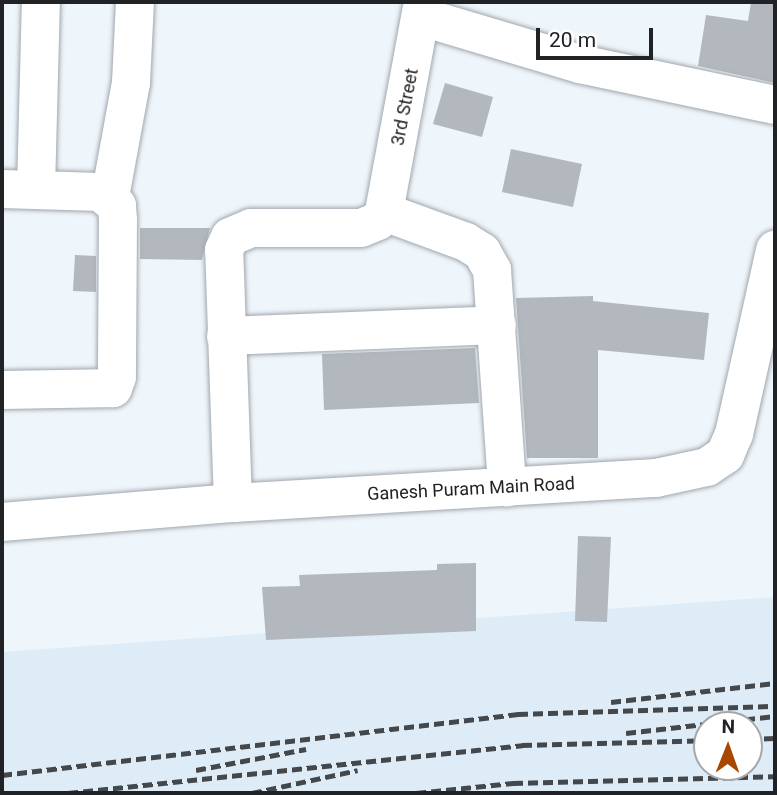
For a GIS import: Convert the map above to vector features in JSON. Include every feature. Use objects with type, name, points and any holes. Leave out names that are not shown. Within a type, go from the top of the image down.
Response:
[{"type":"street","points":[[2,390],[109,391],[117,382],[117,206],[110,197],[90,190],[19,189],[41,2]]},
{"type":"street","points":[[110,197],[131,83],[135,2]]},
{"type":"street","points":[[423,10],[580,64],[775,106]]},
{"type":"street","name":"3rd Street","points":[[384,212],[423,10]]},
{"type":"street","points":[[233,503],[223,266],[230,237],[251,228],[361,228],[378,221],[384,212],[482,252],[492,271],[507,487]]},
{"type":"street","name":"Ganesh Puram Main Road","points":[[2,522],[233,503],[681,475],[707,467],[726,455],[775,250]]},
{"type":"street","points":[[226,336],[497,325]]},
{"type":"shaded area","points":[[775,597],[775,793],[2,793],[2,652]]},
{"type":"building","points":[[751,2],[775,2],[775,83],[698,66],[706,15],[748,21]]},
{"type":"building","points":[[445,83],[493,97],[482,137],[433,124]]},
{"type":"building","points":[[511,149],[582,164],[573,207],[502,192]]},
{"type":"building","points":[[140,228],[210,228],[202,260],[140,259]]},
{"type":"building","points":[[75,255],[96,256],[96,292],[73,291]]},
{"type":"building","points":[[593,296],[593,301],[709,313],[704,360],[598,350],[598,458],[527,458],[516,298]]},
{"type":"building","points":[[475,348],[479,403],[324,410],[322,354]]},
{"type":"building","points":[[578,536],[611,537],[607,622],[575,621]]},
{"type":"building","points":[[476,563],[476,631],[266,640],[262,587],[300,586],[299,575],[437,570],[437,564]]},
{"type":"railway","points":[[611,702],[775,683]]},
{"type":"railway","points":[[2,775],[518,714],[775,706]]},
{"type":"railway","points":[[626,733],[775,716]]},
{"type":"railway","points":[[763,738],[775,738]]},
{"type":"railway","points":[[68,793],[522,745],[693,740]]},
{"type":"railway","points":[[196,770],[306,749]]},
{"type":"railway","points":[[252,793],[358,770]]},
{"type":"railway","points":[[416,793],[513,783],[775,776]]}]
